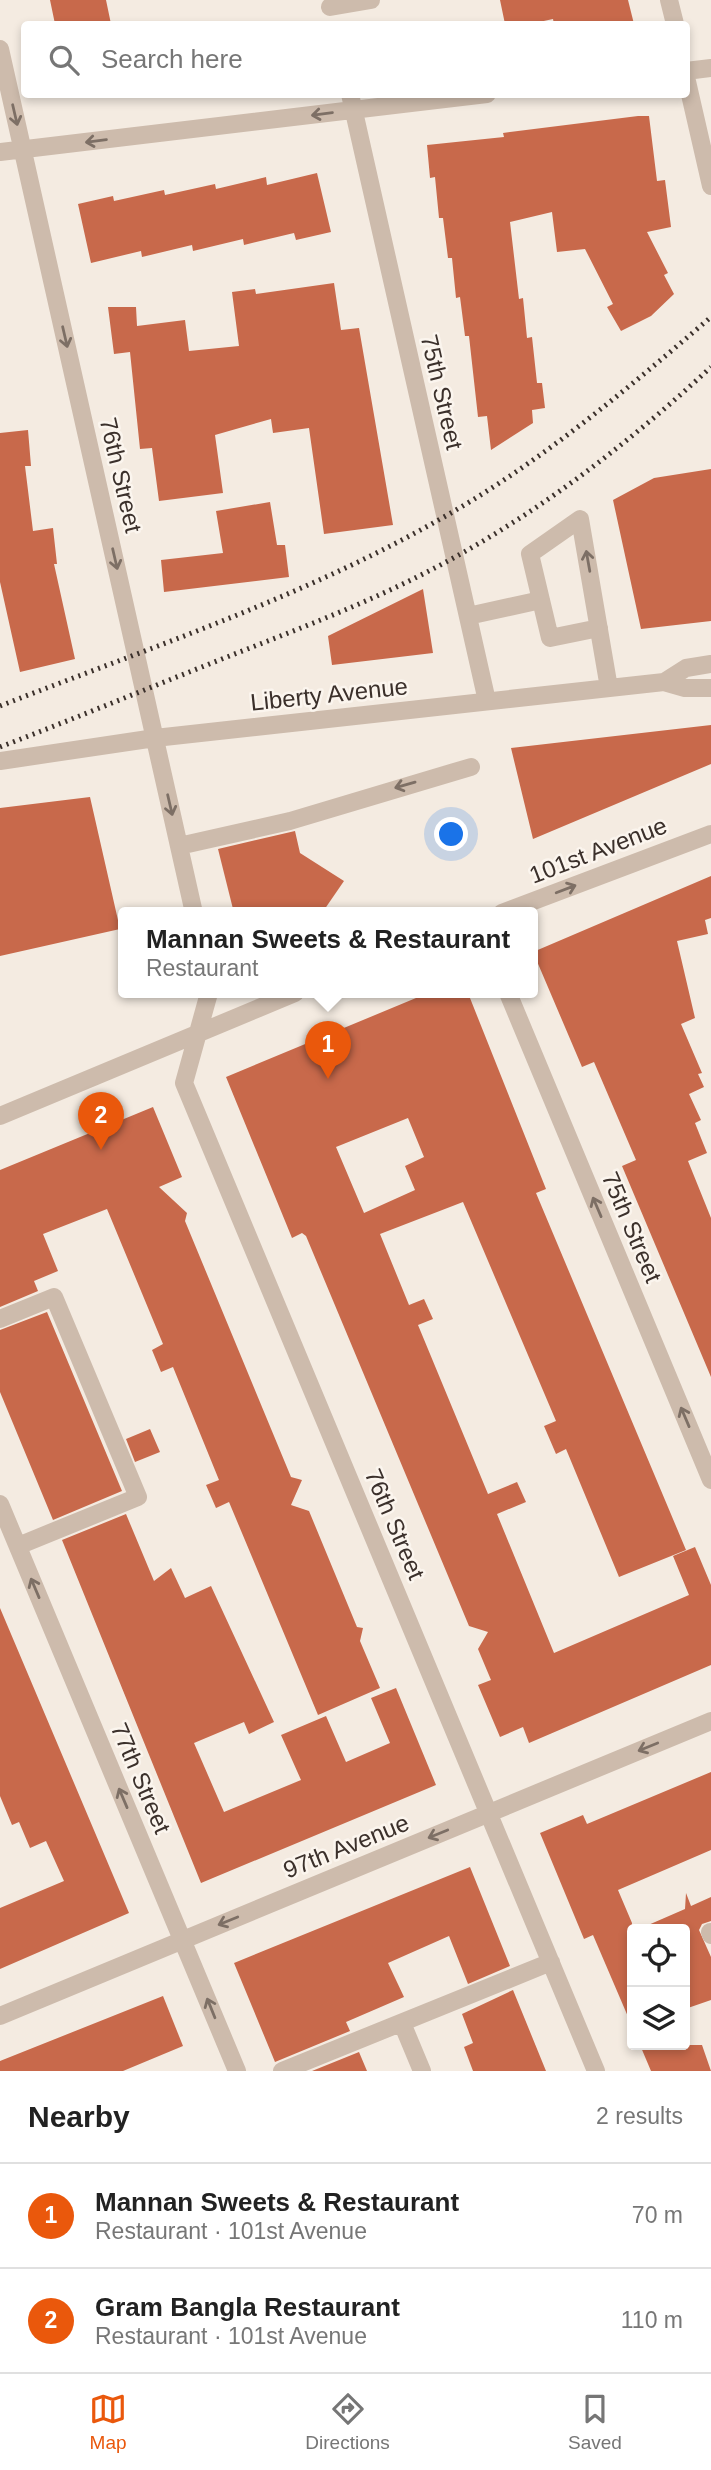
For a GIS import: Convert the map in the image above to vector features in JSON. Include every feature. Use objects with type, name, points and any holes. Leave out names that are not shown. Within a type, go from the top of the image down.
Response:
[{"type":"street","points":[[331,10],[371,0]]},
{"type":"street","points":[[669,0],[674,21]]},
{"type":"street","name":"76th Street","points":[[0,49],[193,907]]},
{"type":"street","points":[[690,71],[711,68]]},
{"type":"street","points":[[690,91],[711,186]]},
{"type":"street","points":[[0,152],[352,102],[420,98]]},
{"type":"street","name":"75th Street","points":[[352,102],[487,701]]},
{"type":"street","points":[[599,628],[550,639],[530,554],[580,519],[599,628],[609,688]]},
{"type":"street","points":[[467,616],[541,600]]},
{"type":"street","name":"Liberty Avenue","points":[[0,761],[155,738],[664,681],[687,668],[711,664]]},
{"type":"street","name":"Liberty Avenue","points":[[664,681],[685,688],[711,688]]},
{"type":"street","points":[[179,846],[290,821],[471,767]]},
{"type":"street","name":"101st Avenue","points":[[518,907],[711,834]]},
{"type":"street","name":"76th Street","points":[[208,998],[184,1083],[596,2071]]},
{"type":"street","points":[[0,1116],[283,998]]},
{"type":"street","name":"75th Street","points":[[510,998],[711,1480]]},
{"type":"street","points":[[0,1319],[54,1297],[138,1497],[18,1546]]},
{"type":"street","name":"77th Street","points":[[0,1504],[237,2071]]},
{"type":"street","name":"97th Avenue","points":[[0,2016],[711,1721]]},
{"type":"street","points":[[282,2071],[551,1962]]},
{"type":"street","points":[[402,2022],[422,2071]]},
{"type":"building","points":[[50,0],[106,0],[110,21],[54,21]]},
{"type":"building","points":[[500,0],[628,0],[633,21],[553,19],[504,21]]},
{"type":"building","points":[[649,116],[657,181],[665,180],[671,227],[647,232],[668,273],[664,275],[674,294],[651,316],[621,331],[607,307],[613,304],[585,249],[557,252],[552,212],[510,222],[519,299],[523,298],[527,338],[532,337],[537,383],[542,383],[545,408],[532,410],[533,423],[491,450],[487,416],[478,417],[469,336],[465,336],[460,297],[456,298],[452,258],[448,258],[443,218],[439,218],[435,177],[430,178],[427,145],[504,137],[503,133]]},
{"type":"building","points":[[317,173],[331,232],[296,240],[294,233],[244,245],[243,239],[193,251],[192,245],[142,257],[141,251],[91,263],[78,204],[113,196],[114,201],[164,190],[165,195],[215,184],[216,189],[266,177],[267,185]]},
{"type":"building","points":[[334,283],[341,330],[359,328],[393,525],[324,534],[309,428],[273,433],[271,419],[215,435],[223,493],[159,501],[152,448],[140,449],[130,352],[114,354],[108,307],[136,307],[137,326],[185,320],[189,351],[239,346],[232,292],[255,289],[256,294]]},
{"type":"building","points":[[28,430],[31,466],[25,466],[33,531],[53,528],[57,564],[54,564],[75,659],[20,672],[0,582],[0,433]]},
{"type":"building","points":[[711,469],[711,621],[641,629],[613,500],[654,478]]},
{"type":"building","points":[[270,502],[277,545],[285,545],[289,577],[164,592],[161,560],[223,553],[216,511]]},
{"type":"building","points":[[423,589],[433,653],[332,665],[328,636]]},
{"type":"building","points":[[711,725],[711,764],[533,839],[511,748]]},
{"type":"building","points":[[90,797],[118,929],[0,956],[0,808]]},
{"type":"building","points":[[295,831],[300,853],[344,881],[326,907],[232,907],[218,849]]},
{"type":"building","points":[[711,876],[711,918],[705,920],[708,934],[677,941],[695,1018],[681,1024],[702,1073],[698,1074],[704,1087],[689,1094],[701,1120],[695,1123],[707,1153],[688,1161],[711,1218],[711,1377],[622,1166],[636,1160],[594,1062],[582,1067],[538,964],[538,950]]},
{"type":"building","points":[[416,998],[470,998],[546,1189],[536,1193],[686,1550],[619,1577],[566,1449],[556,1454],[544,1426],[556,1421],[463,1202],[380,1234],[409,1305],[424,1299],[433,1319],[418,1325],[488,1494],[517,1482],[526,1502],[497,1514],[554,1653],[689,1595],[673,1556],[695,1547],[711,1585],[711,1665],[529,1743],[523,1727],[500,1737],[478,1685],[491,1680],[478,1649],[488,1632],[469,1626],[306,1236],[302,1233],[292,1238],[226,1077]],"holes":[[[408,1118],[424,1157],[405,1166],[415,1190],[364,1213],[336,1147]]]},
{"type":"building","points":[[153,1107],[182,1177],[159,1187],[187,1213],[185,1221],[291,1477],[302,1480],[291,1505],[309,1511],[357,1627],[363,1628],[360,1641],[380,1688],[318,1715],[229,1502],[216,1508],[206,1485],[219,1480],[173,1367],[161,1372],[152,1350],[163,1344],[107,1209],[43,1234],[58,1271],[34,1281],[38,1291],[0,1307],[0,1170]]},
{"type":"building","points":[[47,1312],[122,1491],[53,1520],[0,1392],[0,1330]]},
{"type":"building","points":[[150,1429],[160,1452],[135,1462],[126,1439]]},
{"type":"building","points":[[126,1514],[154,1581],[171,1568],[185,1598],[211,1586],[274,1722],[249,1734],[244,1722],[194,1743],[224,1812],[301,1780],[281,1735],[326,1716],[346,1762],[390,1743],[371,1698],[396,1688],[436,1785],[201,1883],[62,1540]]},
{"type":"building","points":[[0,1608],[129,1913],[0,1969],[0,1908],[64,1881],[46,1841],[30,1848],[19,1822],[12,1825],[0,1796]]},
{"type":"building","points":[[711,1772],[711,1850],[618,1890],[632,1923],[627,1924],[627,2014],[593,1935],[584,1939],[540,1833],[583,1815],[587,1824]]},
{"type":"building","points":[[470,1867],[510,1966],[468,1984],[449,1936],[388,1963],[404,1997],[346,2022],[350,2031],[275,2062],[234,1963]]},
{"type":"building","points":[[686,1893],[691,1906],[711,1897],[711,1921],[702,1924],[699,1930],[711,1957],[711,2000],[690,2007],[690,1924],[650,1924],[685,1909]]},
{"type":"building","points":[[513,1990],[546,2071],[473,2071],[464,2047],[473,2043],[462,2014]]},
{"type":"building","points":[[163,1996],[183,2046],[123,2071],[0,2071],[0,2061]]},
{"type":"building","points":[[690,2045],[702,2045],[711,2071],[651,2071],[642,2050],[690,2050]]},
{"type":"building","points":[[359,2052],[367,2071],[312,2071]]},
{"type":"railway","points":[[0,706],[276,599],[383,550],[435,522],[509,477],[578,427],[711,317]]},
{"type":"railway","points":[[0,747],[301,628],[423,574],[500,531],[574,481],[644,426],[711,367]]},
{"type":"place","name":"Mannan Sweets & Restaurant","points":[[328,1079]]},
{"type":"place","name":"Gram Bangla Restaurant","points":[[101,1150]]}]
